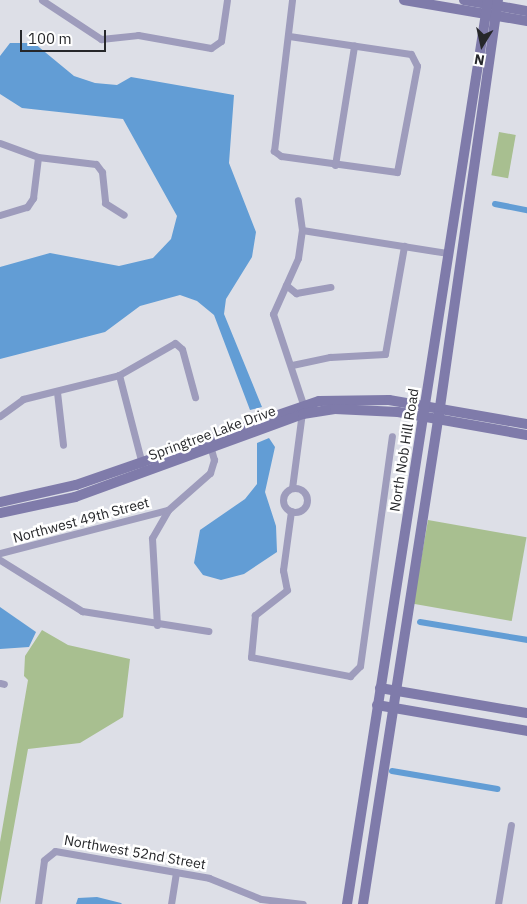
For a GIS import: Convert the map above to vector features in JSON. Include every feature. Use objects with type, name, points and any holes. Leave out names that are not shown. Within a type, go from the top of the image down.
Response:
[{"type":"main road","points":[[404,0],[527,11]]},
{"type":"main road","points":[[464,0],[492,7],[527,22]]},
{"type":"main road","name":"North Nob Hill Road","points":[[347,904],[376,705],[448,253],[492,7]]},
{"type":"main road","name":"North Nob Hill Road","points":[[362,904],[440,407],[492,7]]},
{"type":"main road","points":[[303,409],[358,397],[440,407],[527,424]]},
{"type":"main road","name":"Springtree Lake Drive","points":[[209,443],[270,415],[303,409],[362,408],[527,435]]},
{"type":"main road","name":"Springtree Lake Drive","points":[[0,513],[65,500],[143,467],[303,409]]},
{"type":"main road","points":[[514,432],[516,422]]},
{"type":"main road","name":"Springtree Lake Drive","points":[[0,502],[66,488],[143,467]]},
{"type":"main road","points":[[380,688],[527,713]]},
{"type":"main road","points":[[376,705],[527,731]]},
{"type":"street","points":[[42,0],[101,39],[138,35],[217,46],[227,0]]},
{"type":"street","points":[[288,36],[411,54],[417,66],[397,172],[336,165],[274,151],[292,0]]},
{"type":"street","points":[[336,165],[354,46]]},
{"type":"street","points":[[0,143],[38,157],[96,164],[102,172],[105,203],[124,215]]},
{"type":"street","points":[[0,215],[27,208],[33,198],[38,157]]},
{"type":"street","points":[[298,200],[302,230],[298,258],[273,314],[292,366],[303,409],[292,488],[282,498],[291,512],[283,570],[286,590],[256,615],[251,658],[350,676],[360,666],[392,436]]},
{"type":"street","points":[[302,230],[448,253]]},
{"type":"street","points":[[292,366],[330,357],[386,354],[404,246]]},
{"type":"street","points":[[286,285],[296,293],[330,287]]},
{"type":"street","points":[[2,413],[23,399],[119,375],[174,343],[182,349],[195,397]]},
{"type":"street","points":[[119,375],[143,467]]},
{"type":"street","points":[[57,392],[63,445]]},
{"type":"street","points":[[157,625],[152,538],[168,510],[210,474],[209,443]]},
{"type":"street","points":[[291,512],[301,510],[307,500],[302,490],[292,488]]},
{"type":"street","name":"Northwest 49th Street","points":[[0,553],[168,510]]},
{"type":"street","points":[[0,560],[82,611],[157,625],[208,631]]},
{"type":"street","points":[[498,904],[511,825]]},
{"type":"street","name":"Northwest 52nd Street","points":[[38,904],[44,860],[55,851],[209,878],[262,898],[303,904]]},
{"type":"street","points":[[171,904],[176,872]]},
{"type":"green space","points":[[499,132],[516,135],[508,178],[491,175]]},
{"type":"green space","points":[[428,520],[526,537],[512,621],[413,604]]},
{"type":"green space","points":[[42,630],[68,645],[130,659],[123,717],[80,743],[28,749],[0,904],[0,842],[28,680],[24,676],[25,656]]},
{"type":"water","points":[[10,43],[34,43],[74,76],[95,83],[117,85],[131,77],[234,95],[229,163],[256,232],[252,257],[226,299],[224,314],[262,407],[250,410],[214,315],[197,301],[180,295],[140,306],[105,332],[0,359],[0,267],[50,253],[119,266],[153,258],[171,239],[177,216],[123,119],[22,108],[0,94],[0,56]]},
{"type":"water","points":[[269,438],[275,447],[265,492],[276,526],[277,552],[244,574],[221,580],[203,575],[194,563],[200,530],[245,499],[257,484],[257,443]]},
{"type":"water","points":[[0,607],[36,632],[29,647],[0,649]]},
{"type":"water","points":[[97,897],[122,904],[76,904],[78,898]]},
{"type":"waterway","points":[[495,204],[527,210]]},
{"type":"waterway","points":[[420,622],[527,640]]},
{"type":"waterway","points":[[392,771],[497,789]]}]
